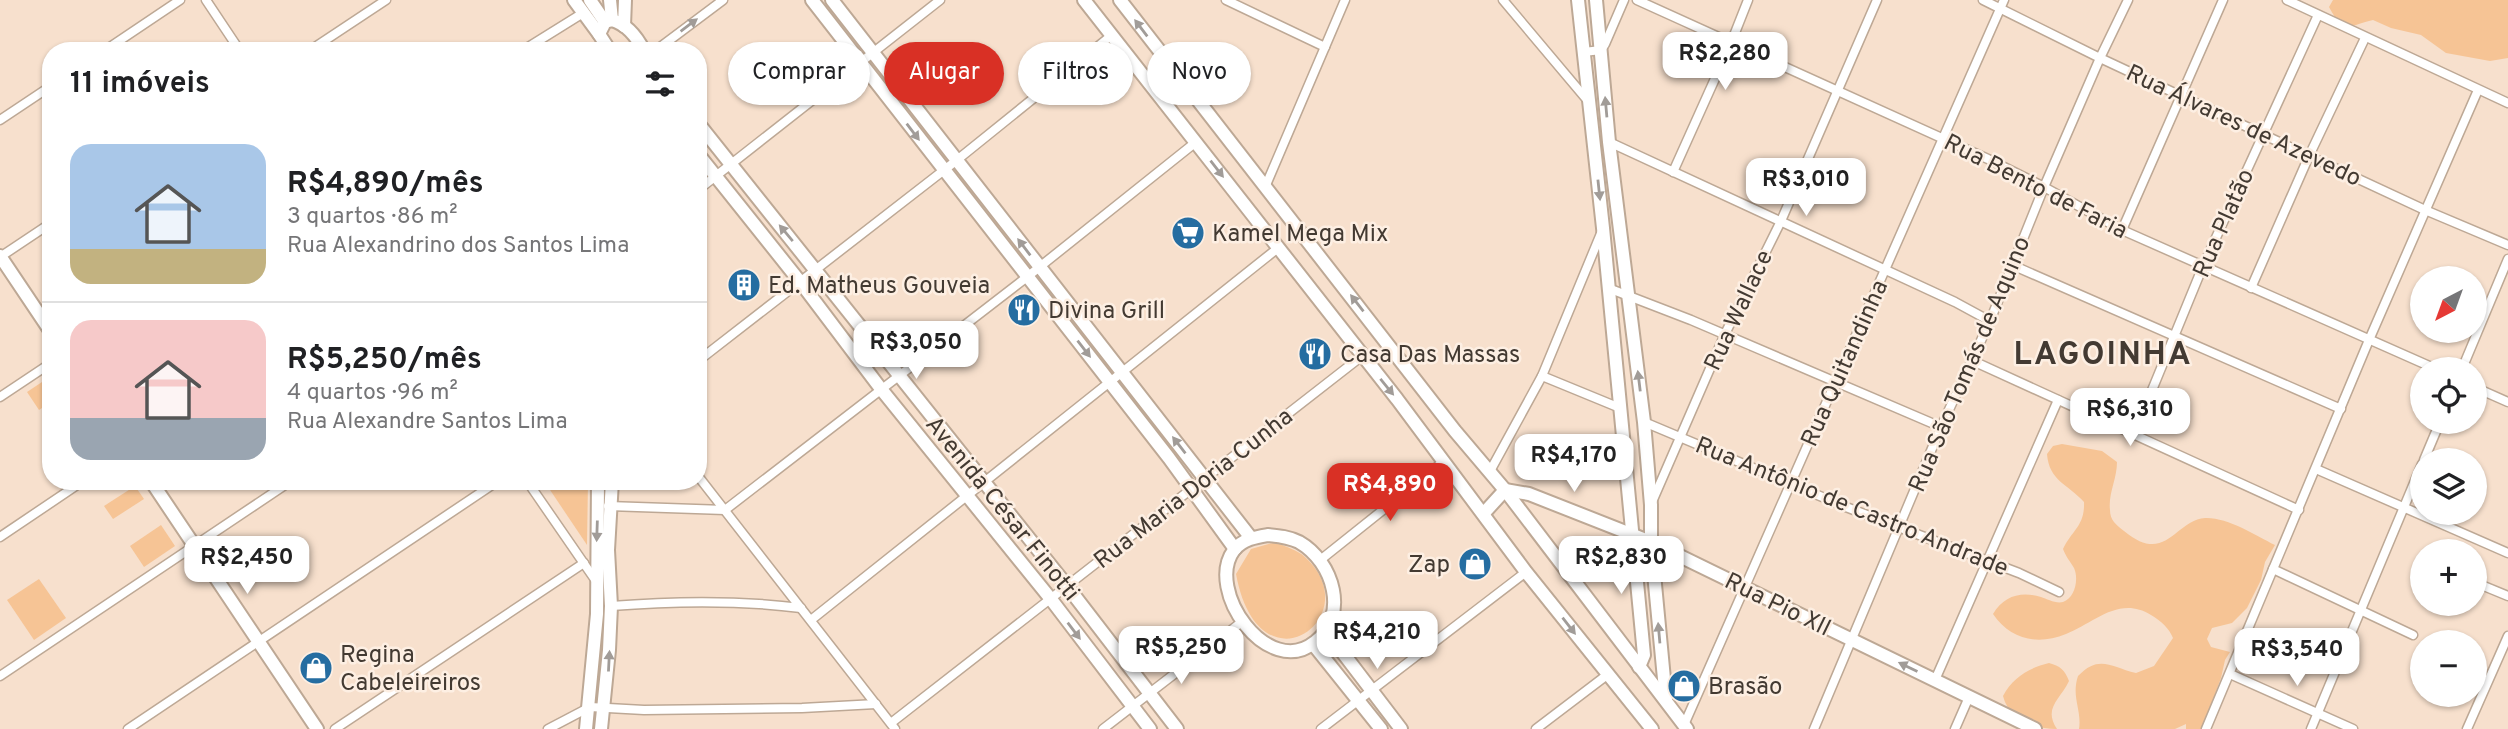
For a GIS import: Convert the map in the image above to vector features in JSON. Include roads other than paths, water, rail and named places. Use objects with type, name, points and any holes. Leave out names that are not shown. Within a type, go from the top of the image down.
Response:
[{"type":"main road","points":[[574,0],[583,13],[605,25],[624,26]]},
{"type":"main road","points":[[590,0],[605,25]]},
{"type":"main road","points":[[608,42],[605,25],[610,0]]},
{"type":"main road","points":[[625,0],[624,26],[637,42]]},
{"type":"main road","points":[[812,0],[844,42]]},
{"type":"main road","points":[[832,0],[1251,538]]},
{"type":"main road","points":[[1084,0],[1484,513],[1526,572],[1652,729]]},
{"type":"main road","points":[[1120,0],[1505,490],[1686,727]]},
{"type":"main road","points":[[1578,0],[1644,654],[1639,667]]},
{"type":"main road","points":[[1596,0],[1609,142],[1644,422],[1651,505],[1651,542],[1666,701]]},
{"type":"main road","points":[[870,76],[1192,489],[1235,549]]},
{"type":"main road","name":"Avenida César Finotti","points":[[707,135],[1067,586],[1177,729]]},
{"type":"main road","name":"Avenida César Finotti","points":[[707,166],[965,495],[1050,598],[1150,729]]},
{"type":"main road","points":[[0,257],[42,319]]},
{"type":"main road","points":[[157,490],[317,729]]},
{"type":"main road","points":[[600,490],[604,506],[611,606],[601,729]]},
{"type":"main road","points":[[586,729],[597,614],[596,581],[604,506],[609,490]]},
{"type":"main road","points":[[1484,513],[1505,490]]},
{"type":"main road","name":"Rua Pio Xll","points":[[1505,490],[1529,494],[1651,542],[2035,729]]},
{"type":"main road","points":[[1285,536],[1301,543],[1319,561],[1332,582],[1335,595],[1327,632],[1313,645],[1289,651],[1275,649],[1262,642],[1243,621],[1227,581],[1229,560],[1235,549],[1251,538],[1285,536]]},
{"type":"main road","points":[[1327,632],[1401,729]]},
{"type":"main road","points":[[1313,645],[1381,729]]},
{"type":"street","points":[[117,42],[180,0]]},
{"type":"street","points":[[206,0],[234,42]]},
{"type":"street","points":[[323,42],[386,0]]},
{"type":"street","points":[[666,42],[723,0]]},
{"type":"street","points":[[870,56],[940,0]]},
{"type":"street","points":[[1226,0],[1325,47]]},
{"type":"street","points":[[1266,185],[1345,0]]},
{"type":"street","points":[[1503,0],[1590,103]]},
{"type":"street","points":[[1584,52],[1601,50],[1610,37],[1624,0]]},
{"type":"street","name":"Rua Bento de Faria","points":[[1636,0],[1943,139],[2044,187],[2122,230],[2410,358]]},
{"type":"street","points":[[1673,172],[1748,0]]},
{"type":"street","name":"Rua Wallace","points":[[1651,505],[1725,334],[1781,221],[1839,92],[1877,0]]},
{"type":"street","name":"Rua Álvares de Azevedo","points":[[1983,0],[2002,4],[2100,58],[2425,210],[2508,245]]},
{"type":"street","name":"Rua São Tomás de Aquino","points":[[1814,729],[1941,427],[1990,321],[2044,187],[2128,0]]},
{"type":"street","points":[[2122,230],[2223,0]]},
{"type":"street","points":[[2287,0],[2508,103]]},
{"type":"street","name":"Rua Quitandinha","points":[[1686,727],[2002,4]]},
{"type":"street","points":[[536,42],[583,13]]},
{"type":"street","name":"Rua Platão","points":[[2134,434],[2203,266],[2318,15]]},
{"type":"street","points":[[707,354],[1112,36]]},
{"type":"street","points":[[2251,288],[2365,38]]},
{"type":"street","points":[[2206,729],[2369,340],[2478,90]]},
{"type":"street","points":[[0,120],[42,92]]},
{"type":"street","points":[[707,183],[808,105]]},
{"type":"street","points":[[604,506],[725,510],[1196,142]]},
{"type":"street","points":[[1609,142],[1990,321]]},
{"type":"street","points":[[1489,473],[1542,376],[1603,228]]},
{"type":"street","points":[[0,257],[42,229]]},
{"type":"street","points":[[811,620],[1278,248]]},
{"type":"street","points":[[2467,357],[2508,259]]},
{"type":"street","points":[[2012,265],[2341,408]]},
{"type":"street","points":[[1608,288],[1725,334],[1941,427]]},
{"type":"street","name":"Rua Maria Doria Cunha","points":[[893,726],[1050,598],[1362,356]]},
{"type":"street","points":[[1973,361],[2299,510]]},
{"type":"street","points":[[0,397],[42,369]]},
{"type":"street","points":[[1542,376],[1620,408]]},
{"type":"street","points":[[2487,393],[2508,402]]},
{"type":"street","points":[[1934,680],[1989,561],[2057,400]]},
{"type":"street","name":"Rua Antônio de Castro Andrade","points":[[1644,422],[1790,484],[1989,561],[2059,592]]},
{"type":"street","points":[[1319,561],[1443,462]]},
{"type":"street","points":[[2316,469],[2508,553]]},
{"type":"street","points":[[707,487],[893,726]]},
{"type":"street","points":[[0,537],[70,490]]},
{"type":"street","points":[[0,676],[278,490]]},
{"type":"street","points":[[128,729],[484,490]]},
{"type":"street","points":[[533,490],[596,581]]},
{"type":"street","points":[[2311,729],[2410,492]]},
{"type":"street","points":[[335,729],[584,563]]},
{"type":"street","points":[[2273,569],[2410,634]]},
{"type":"street","points":[[1321,729],[1526,572]]},
{"type":"street","points":[[2487,587],[2508,596]]},
{"type":"street","points":[[611,606],[716,602],[801,608]]},
{"type":"street","points":[[1103,729],[1243,621]]},
{"type":"street","points":[[2467,729],[2508,636]]},
{"type":"street","points":[[2230,674],[2353,729]]},
{"type":"street","points":[[1536,729],[1607,675]]},
{"type":"street","points":[[1955,729],[1969,697]]},
{"type":"street","points":[[548,729],[590,707],[802,708],[876,704]]},
{"type":"place","name":"Kamel Mega Mix","points":[[1188,233]]},
{"type":"place","name":"Ed. Matheus Gouveia","points":[[744,285]]},
{"type":"place","name":"Divina Grill","points":[[1024,310]]},
{"type":"place","name":"Casa Das Massas","points":[[1315,354]]},
{"type":"place","name":"Zap","points":[[1475,564]]},
{"type":"place","name":"Regina Cabeleireiros","points":[[316,668]]},
{"type":"place","name":"Brasão","points":[[1684,686]]},
{"type":"district","name":"LAGOINHA","points":[[2103,353]]}]
